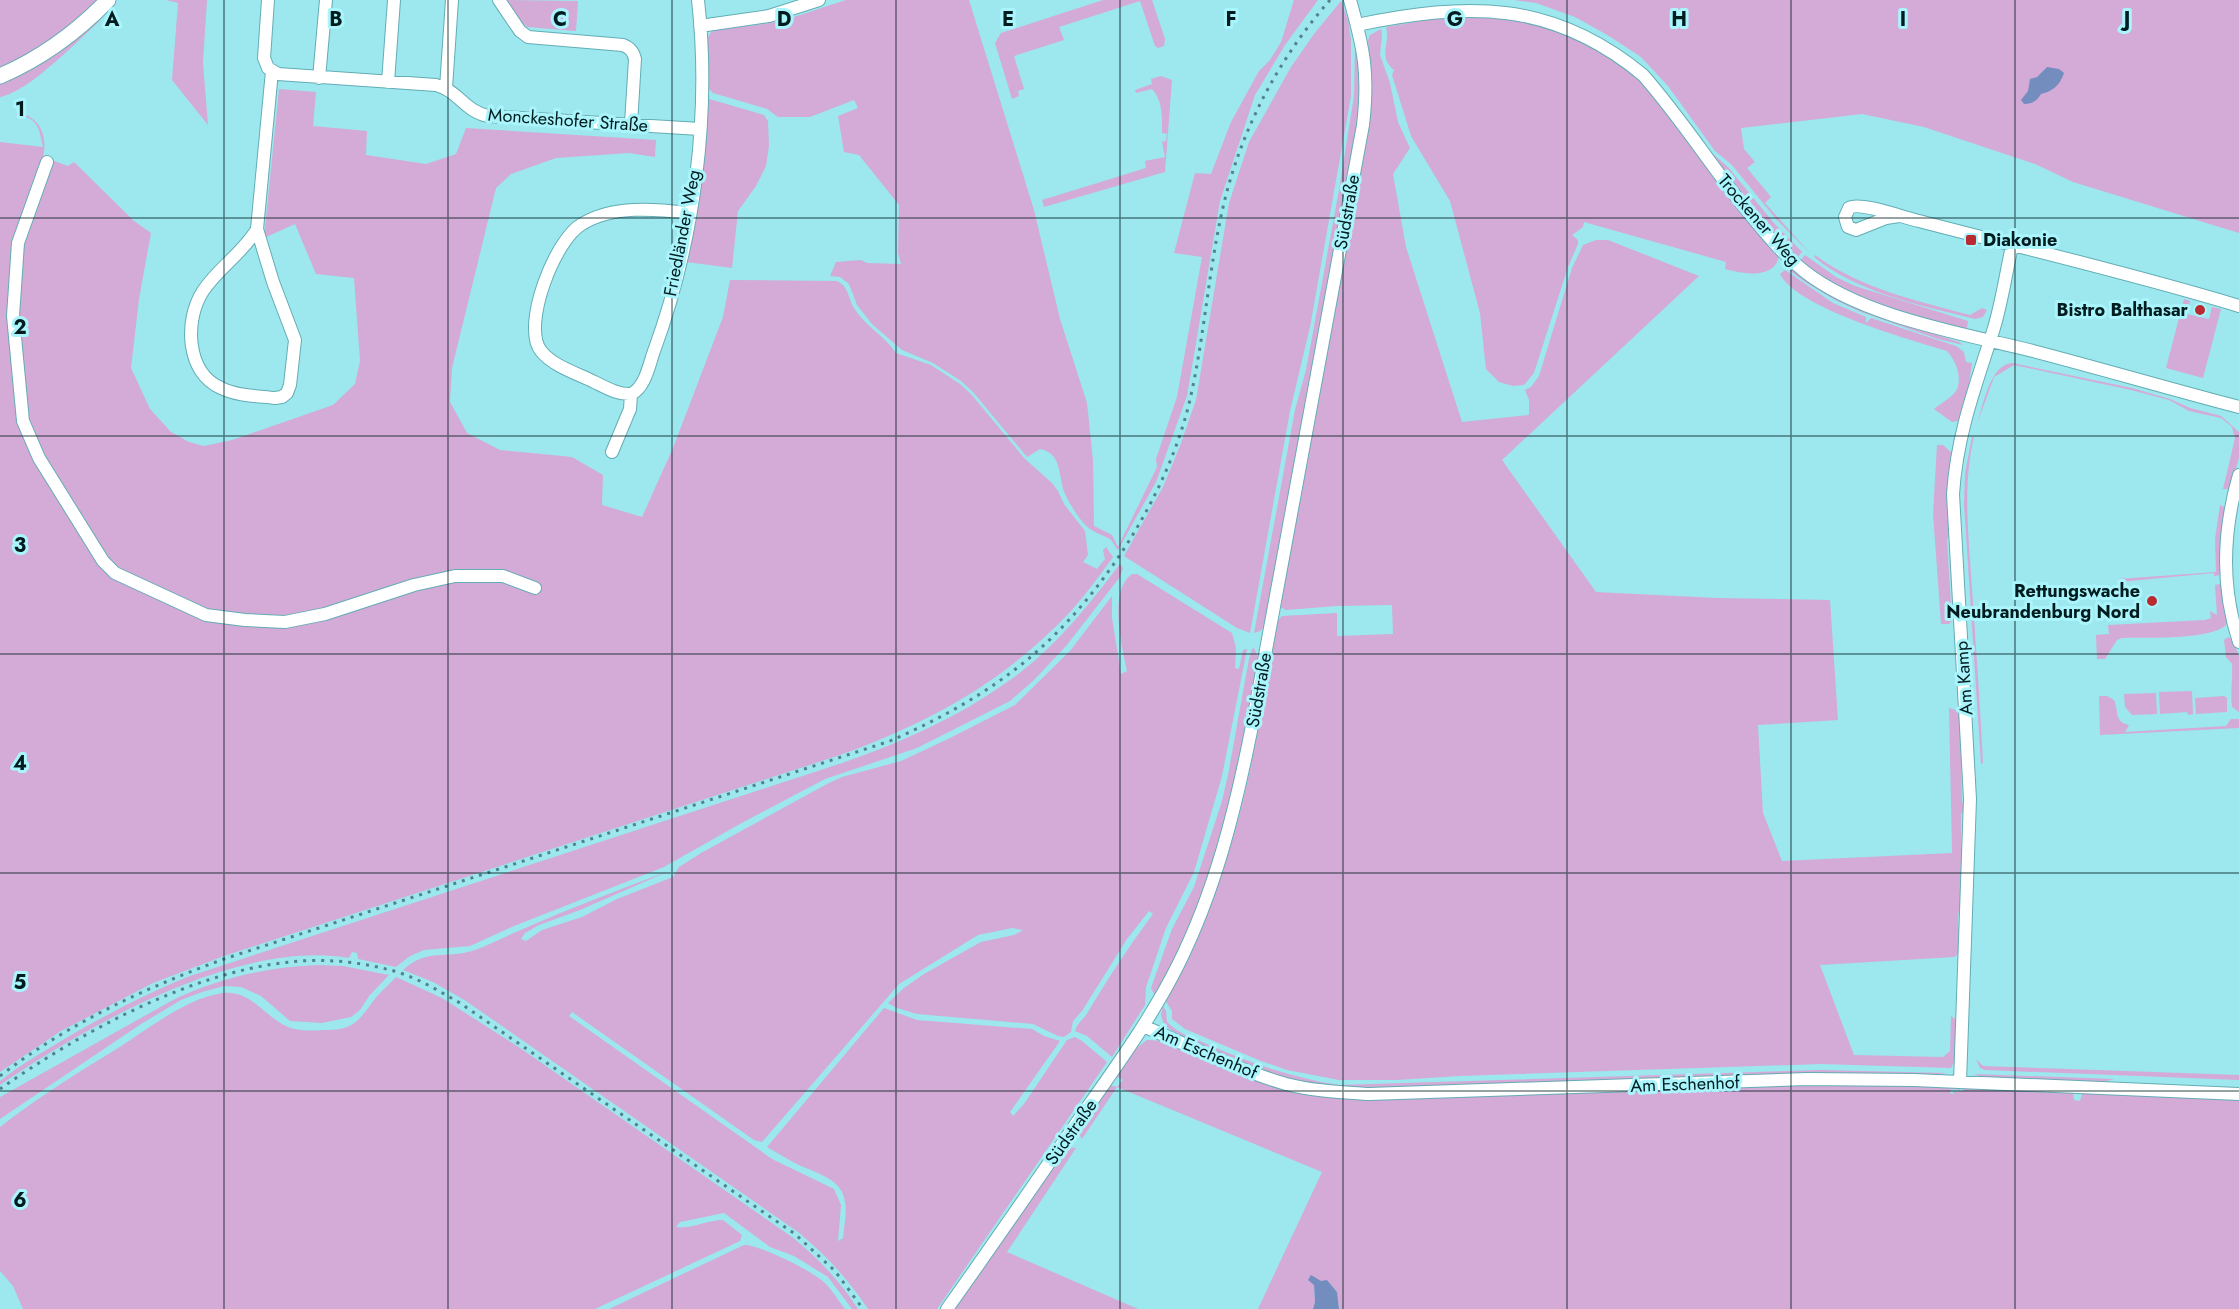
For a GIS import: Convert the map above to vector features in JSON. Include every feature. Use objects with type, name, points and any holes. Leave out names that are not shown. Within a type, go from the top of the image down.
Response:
[{"type":"main road","points":[[0,76],[37,58],[62,41],[91,18],[108,0]]},
{"type":"street","points":[[268,0],[264,58],[272,71],[284,75],[446,88],[452,0]]},
{"type":"street","points":[[319,78],[326,0]]},
{"type":"street","points":[[388,82],[394,0]]},
{"type":"street","points":[[499,0],[520,31],[528,37],[623,45],[634,52],[631,124]]},
{"type":"street","name":"Friedländer Weg","points":[[612,452],[630,409],[631,394],[640,388],[658,339],[678,273],[690,213],[700,129],[698,0]]},
{"type":"street","points":[[700,26],[770,16],[819,0]]},
{"type":"street","name":"Südstraße","points":[[947,1309],[1143,1026],[1179,963],[1204,905],[1224,846],[1241,782],[1363,125],[1367,91],[1366,67],[1351,2]]},
{"type":"street","name":"Trockener Weg","points":[[1357,25],[1449,11],[1476,10],[1524,14],[1567,26],[1594,39],[1623,58],[1643,75],[1762,229],[1804,271],[1837,292],[1859,303],[1929,325],[2239,407]]},
{"type":"street","points":[[257,229],[250,240],[203,290],[193,314],[190,337],[198,365],[211,383],[235,393],[275,398],[287,393],[290,385],[295,340],[273,282],[257,229],[272,71]]},
{"type":"street","name":"Monckeshofer Straße","points":[[446,88],[477,114],[700,129]]},
{"type":"street","points":[[47,162],[18,245],[13,315],[23,421],[39,458],[103,561],[115,573],[206,615],[285,622],[326,614],[414,585],[455,576],[503,576],[535,588]]},
{"type":"street","points":[[631,394],[620,393],[569,371],[541,351],[535,334],[543,289],[556,253],[571,231],[582,224],[603,215],[631,210],[690,213]]},
{"type":"street","points":[[1899,216],[2239,306]]},
{"type":"street","name":"Am Kamp","points":[[1960,1082],[1970,799],[1953,494],[1959,439],[2003,290],[2012,246]]},
{"type":"street","points":[[2239,475],[2230,511],[2226,553],[2228,590],[2239,642]]},
{"type":"street","name":"Am Eschenhof","points":[[1143,1026],[1257,1074],[1287,1084],[1324,1091],[1369,1094],[1807,1079],[1960,1082],[2239,1094]]},
{"type":"shaded area","points":[[0,0],[101,0],[59,37],[0,71]]},
{"type":"shaded area","points":[[166,0],[207,0],[203,63],[208,125],[172,80],[178,3]]},
{"type":"shaded area","points":[[503,0],[578,1],[576,31],[527,27],[523,23],[520,25]]},
{"type":"shaded area","points":[[846,0],[969,0],[1034,210],[1060,319],[1087,403],[1093,460],[1094,526],[1112,535],[1118,547],[1157,467],[1156,459],[1177,397],[1202,257],[1174,253],[1195,173],[1211,174],[1231,122],[1259,71],[1270,60],[1281,42],[1294,0],[1318,0],[1285,45],[1255,95],[1220,201],[1187,396],[1156,482],[1118,550],[1110,539],[1089,528],[1077,514],[1065,494],[1053,455],[1040,449],[1027,457],[973,392],[961,381],[933,363],[902,350],[872,324],[857,305],[849,284],[840,277],[830,276],[836,262],[861,260],[867,263],[901,264],[898,253],[899,205],[859,155],[844,152],[838,116],[858,108],[854,100],[810,117],[778,117],[767,109],[713,93],[707,87],[707,39],[711,32],[784,20]]},
{"type":"shaded area","points":[[1103,0],[1152,0],[1165,39],[1164,46],[1158,48],[1155,46],[1140,1],[1059,27],[1064,40],[1014,56],[1024,89],[1018,91],[1019,96],[1012,99],[995,43],[1001,33]]},
{"type":"shaded area","points":[[1514,0],[2239,0],[2239,233],[2073,182],[2035,164],[1924,127],[1862,114],[1741,128],[1744,149],[1755,162],[1747,168],[1771,197],[1765,203],[1810,253],[1776,219],[1732,165],[1715,151],[1668,86],[1641,57],[1575,17],[1536,3]]},
{"type":"shaded area","points":[[1341,1],[1348,20],[1351,40],[1351,96],[1310,327],[1290,411],[1250,633],[1237,628],[1124,556],[1163,487],[1196,400],[1229,203],[1249,142],[1291,67]]},
{"type":"shaded area","points":[[1450,16],[1523,18],[1591,44],[1640,78],[1779,255],[1777,263],[1765,272],[1732,271],[1725,269],[1726,262],[1584,222],[1583,227],[1572,235],[1578,240],[1578,244],[1568,267],[1534,373],[1524,385],[1513,386],[1499,382],[1486,369],[1480,313],[1450,201],[1411,136],[1392,75],[1394,70],[1385,55],[1386,27]]},
{"type":"shaded area","points":[[101,20],[39,76],[12,93],[0,97],[0,82]]},
{"type":"shaded area","points":[[1381,29],[1380,55],[1390,83],[1398,122],[1410,148],[1393,174],[1406,247],[1462,422],[1529,415],[1529,400],[1525,390],[1531,387],[1539,376],[1572,268],[1583,245],[1596,240],[1608,240],[1699,276],[1502,460],[1596,592],[1717,598],[1830,600],[1838,720],[1758,725],[1763,813],[1782,861],[1952,853],[1949,708],[1960,711],[1962,801],[1965,810],[1961,814],[1961,847],[1964,856],[1961,860],[1960,892],[1963,901],[1958,913],[1961,952],[1954,957],[1820,965],[1854,1055],[1943,1057],[1950,1051],[1951,1016],[1958,1021],[1956,1058],[1951,1068],[1821,1064],[1397,1080],[1339,1080],[1287,1070],[1261,1061],[1185,1029],[1172,1019],[1172,1011],[1165,1000],[1222,871],[1243,802],[1277,621],[1282,616],[1337,613],[1337,636],[1393,634],[1392,605],[1286,610],[1280,607],[1368,127],[1372,91],[1368,40],[1370,35]]},
{"type":"shaded area","points":[[1357,44],[1361,68],[1359,124],[1266,625],[1254,633],[1339,190],[1354,96],[1355,45]]},
{"type":"shaded area","points":[[1161,76],[1172,80],[1165,172],[1044,207],[1042,200],[1146,168],[1145,161],[1165,157],[1162,142],[1166,141],[1167,134],[1162,133],[1161,110],[1156,93],[1152,89],[1136,93],[1135,90],[1152,84],[1151,79]]},
{"type":"shaded area","points":[[279,89],[316,92],[313,126],[367,131],[366,155],[426,164],[456,154],[466,128],[656,140],[655,157],[629,153],[556,158],[511,174],[496,188],[452,368],[450,402],[467,433],[500,450],[572,457],[603,475],[602,505],[642,517],[673,448],[723,317],[730,280],[837,281],[846,290],[859,314],[896,353],[931,365],[960,384],[1025,459],[1052,483],[1064,504],[1085,531],[1088,555],[1083,562],[1097,569],[1105,559],[1103,550],[1106,547],[1113,557],[1071,611],[1019,659],[964,697],[905,729],[840,755],[224,956],[153,983],[61,1031],[0,1072],[0,142],[43,147],[40,134],[33,121],[16,115],[17,113],[31,118],[37,123],[43,135],[44,149],[43,157],[68,166],[74,162],[134,221],[151,233],[139,299],[131,368],[150,409],[171,432],[189,442],[204,446],[232,440],[333,405],[355,384],[360,361],[354,278],[316,274],[295,224],[264,238]]},
{"type":"shaded area","points":[[706,98],[764,115],[768,121],[769,146],[766,166],[756,186],[738,211],[732,268],[686,262]]},
{"type":"shaded area","points":[[1706,148],[1728,167],[1773,222],[1802,252],[1797,258],[1766,226]]},
{"type":"shaded area","points":[[1805,255],[1836,277],[1855,286],[1968,321],[1967,328],[1944,324],[1858,295],[1828,280],[1800,261]]},
{"type":"shaded area","points":[[1815,255],[1850,276],[1889,292],[1970,315],[1982,308],[1987,310],[1983,317],[1975,319],[1890,296],[1850,280],[1814,257]]},
{"type":"shaded area","points":[[1785,267],[1791,267],[1910,326],[1963,345],[1938,339],[1861,312],[1835,300]]},
{"type":"shaded area","points":[[1785,270],[1833,303],[1866,317],[1866,323],[1871,318],[1956,346],[1964,352],[1966,362],[1972,363],[1969,384],[1958,421],[1952,422],[1934,409],[1952,396],[1958,386],[1958,370],[1947,351],[1856,321],[1808,299],[1790,287],[1780,274]]},
{"type":"shaded area","points":[[2184,299],[2190,301],[2187,314],[2209,319],[2212,307],[2221,309],[2203,378],[2166,368]]},
{"type":"shaded area","points":[[2012,363],[2132,388],[2221,416],[2239,432],[2239,458],[2229,489],[2223,489],[2235,438],[2232,427],[2221,418],[2189,411],[2169,400],[2131,390],[2014,365],[1994,377],[1977,424],[1993,378],[2004,365]]},
{"type":"shaded area","points":[[1972,437],[1974,437],[1968,475],[1967,513],[1982,741],[1983,763],[1981,764],[1964,504],[1965,473]]},
{"type":"shaded area","points":[[1937,445],[1943,445],[1952,453],[1948,494],[1950,534],[1947,539],[1952,621],[1949,624],[1941,624],[1933,514]]},
{"type":"shaded area","points":[[2220,505],[2226,508],[2220,575],[2214,576],[2214,573],[2119,582],[2118,579],[2216,572],[2215,539]]},
{"type":"shaded area","points":[[1120,564],[1123,568],[1120,577],[1066,646],[1034,680],[1010,701],[917,748],[825,779],[664,867],[514,926],[470,946],[424,950],[410,956],[396,967],[358,959],[357,953],[352,952],[349,958],[306,956],[260,961],[213,974],[120,1013],[76,1037],[0,1085],[0,1081],[66,1038],[127,1005],[190,976],[842,763],[929,728],[971,706],[1026,668],[1070,626]]},
{"type":"shaded area","points":[[1132,574],[1137,574],[1232,633],[1236,648],[1235,668],[1239,669],[1243,650],[1247,649],[1222,776],[1194,872],[1166,928],[1146,987],[1145,1005],[1112,1057],[1087,1036],[1075,1031],[1153,914],[1149,911],[1127,939],[1082,1011],[1073,1021],[1071,1032],[1064,1037],[1033,1024],[917,1014],[888,1003],[924,974],[981,942],[1014,935],[1023,930],[1012,928],[978,935],[899,984],[762,1142],[754,1140],[572,1012],[569,1016],[772,1159],[834,1189],[841,1205],[838,1241],[843,1238],[846,1209],[842,1192],[838,1186],[828,1178],[767,1147],[884,1008],[917,1020],[1032,1029],[1060,1041],[1010,1112],[1013,1116],[1024,1104],[1067,1040],[1075,1037],[1082,1041],[1107,1062],[937,1309],[868,1309],[836,1268],[798,1232],[466,1001],[433,982],[403,970],[428,956],[479,949],[577,906],[669,871],[580,910],[539,925],[525,933],[521,939],[526,941],[542,930],[582,917],[617,899],[673,877],[679,867],[701,853],[827,784],[842,777],[901,761],[1015,705],[1070,651],[1112,596],[1112,618],[1121,674],[1127,671],[1120,634],[1119,605],[1120,593]]},
{"type":"shaded area","points":[[2220,584],[2228,623],[2220,629],[2195,635],[2122,638],[2117,640],[2105,659],[2097,659],[2096,635],[2109,634],[2108,625],[2205,620],[2211,618],[2210,611],[2217,615],[2215,585]]},
{"type":"shaded area","points":[[2228,637],[2233,640],[2239,656],[2239,712],[2232,707],[2232,664],[2226,657],[2224,640]]},
{"type":"shaded area","points":[[1254,648],[1259,660],[1247,730],[1225,826],[1199,903],[1155,996],[1151,988],[1172,929],[1194,887],[1222,801],[1249,659]]},
{"type":"shaded area","points":[[2192,691],[2193,714],[2188,715],[2187,712],[2160,714],[2159,692]]},
{"type":"shaded area","points":[[2156,693],[2157,714],[2132,715],[2125,707],[2124,694]]},
{"type":"shaded area","points":[[2099,696],[2107,696],[2114,700],[2119,719],[2129,725],[2125,732],[2226,726],[2231,719],[2239,719],[2239,728],[2100,735]]},
{"type":"shaded area","points":[[2224,696],[2227,698],[2227,712],[2196,714],[2195,698]]},
{"type":"shaded area","points":[[318,965],[343,966],[389,975],[369,996],[360,1010],[351,1017],[322,1023],[290,1021],[261,996],[241,987],[224,986],[202,992],[181,1000],[141,1024],[0,1119],[0,1097],[173,1000],[190,992],[244,975],[281,968]]},
{"type":"shaded area","points":[[396,977],[442,998],[520,1048],[792,1237],[828,1270],[858,1309],[852,1309],[828,1277],[794,1256],[770,1247],[724,1213],[680,1222],[676,1227],[723,1220],[742,1235],[740,1241],[595,1309],[23,1309],[13,1286],[0,1271],[0,1127],[68,1079],[178,1009],[208,996],[223,993],[242,995],[278,1022],[290,1028],[299,1030],[338,1029],[356,1022]]},
{"type":"shaded area","points":[[1163,1006],[1167,1022],[1191,1037],[1272,1069],[1339,1085],[1821,1070],[1946,1073],[1939,1075],[1355,1089],[1307,1084],[1261,1071],[1174,1032],[1164,1025],[1161,1015]]},
{"type":"shaded area","points":[[1147,1040],[1164,1041],[1286,1090],[1323,1097],[1369,1100],[1807,1083],[1961,1087],[1960,1090],[1951,1089],[1950,1093],[1953,1094],[1953,1092],[1963,1091],[1963,1087],[2073,1092],[2074,1100],[2080,1101],[2082,1094],[2085,1093],[2239,1099],[2239,1309],[1339,1309],[1337,1292],[1327,1280],[1314,1284],[1313,1309],[1258,1309],[1322,1172],[1117,1087],[1123,1080],[1116,1076],[1134,1050]]},
{"type":"shaded area","points":[[1976,1059],[1983,1066],[2239,1075],[2239,1080],[1985,1070],[1980,1068]]},
{"type":"shaded area","points":[[1974,1074],[2114,1079],[2101,1083],[1981,1077]]},
{"type":"shaded area","points":[[1109,1085],[1117,1087],[1082,1139],[1077,1131]]},
{"type":"shaded area","points":[[1066,1147],[1076,1148],[1007,1252],[1138,1309],[953,1309]]},
{"type":"shaded area","points":[[744,1245],[761,1249],[810,1272],[825,1283],[845,1309],[609,1309]]},
{"type":"water","points":[[2047,67],[2059,69],[2064,73],[2060,81],[2052,89],[2041,94],[2034,102],[2024,104],[2021,100],[2028,91],[2030,79],[2037,77]]},
{"type":"water","points":[[1311,1275],[1321,1281],[1327,1280],[1337,1292],[1339,1309],[1313,1309],[1314,1285],[1308,1280]]},
{"type":"railway","points":[[0,1076],[79,1024],[136,995],[194,970],[890,741],[921,727],[981,693],[1040,649],[1098,586],[1146,512],[1165,473],[1180,434],[1191,395],[1219,227],[1241,148],[1252,121],[1279,70],[1294,46],[1330,0]]},
{"type":"railway","points":[[0,1089],[101,1026],[138,1008],[214,978],[252,968],[316,960],[369,965],[394,971],[420,981],[460,1003],[795,1234],[835,1271],[863,1309]]},
{"type":"place","name":"Diakonie","points":[[1971,240]]},
{"type":"place","name":"Bistro Balthasar","points":[[2200,310]]},
{"type":"place","name":"Rettungswache Neubrandenburg Nord","points":[[2152,601]]}]
